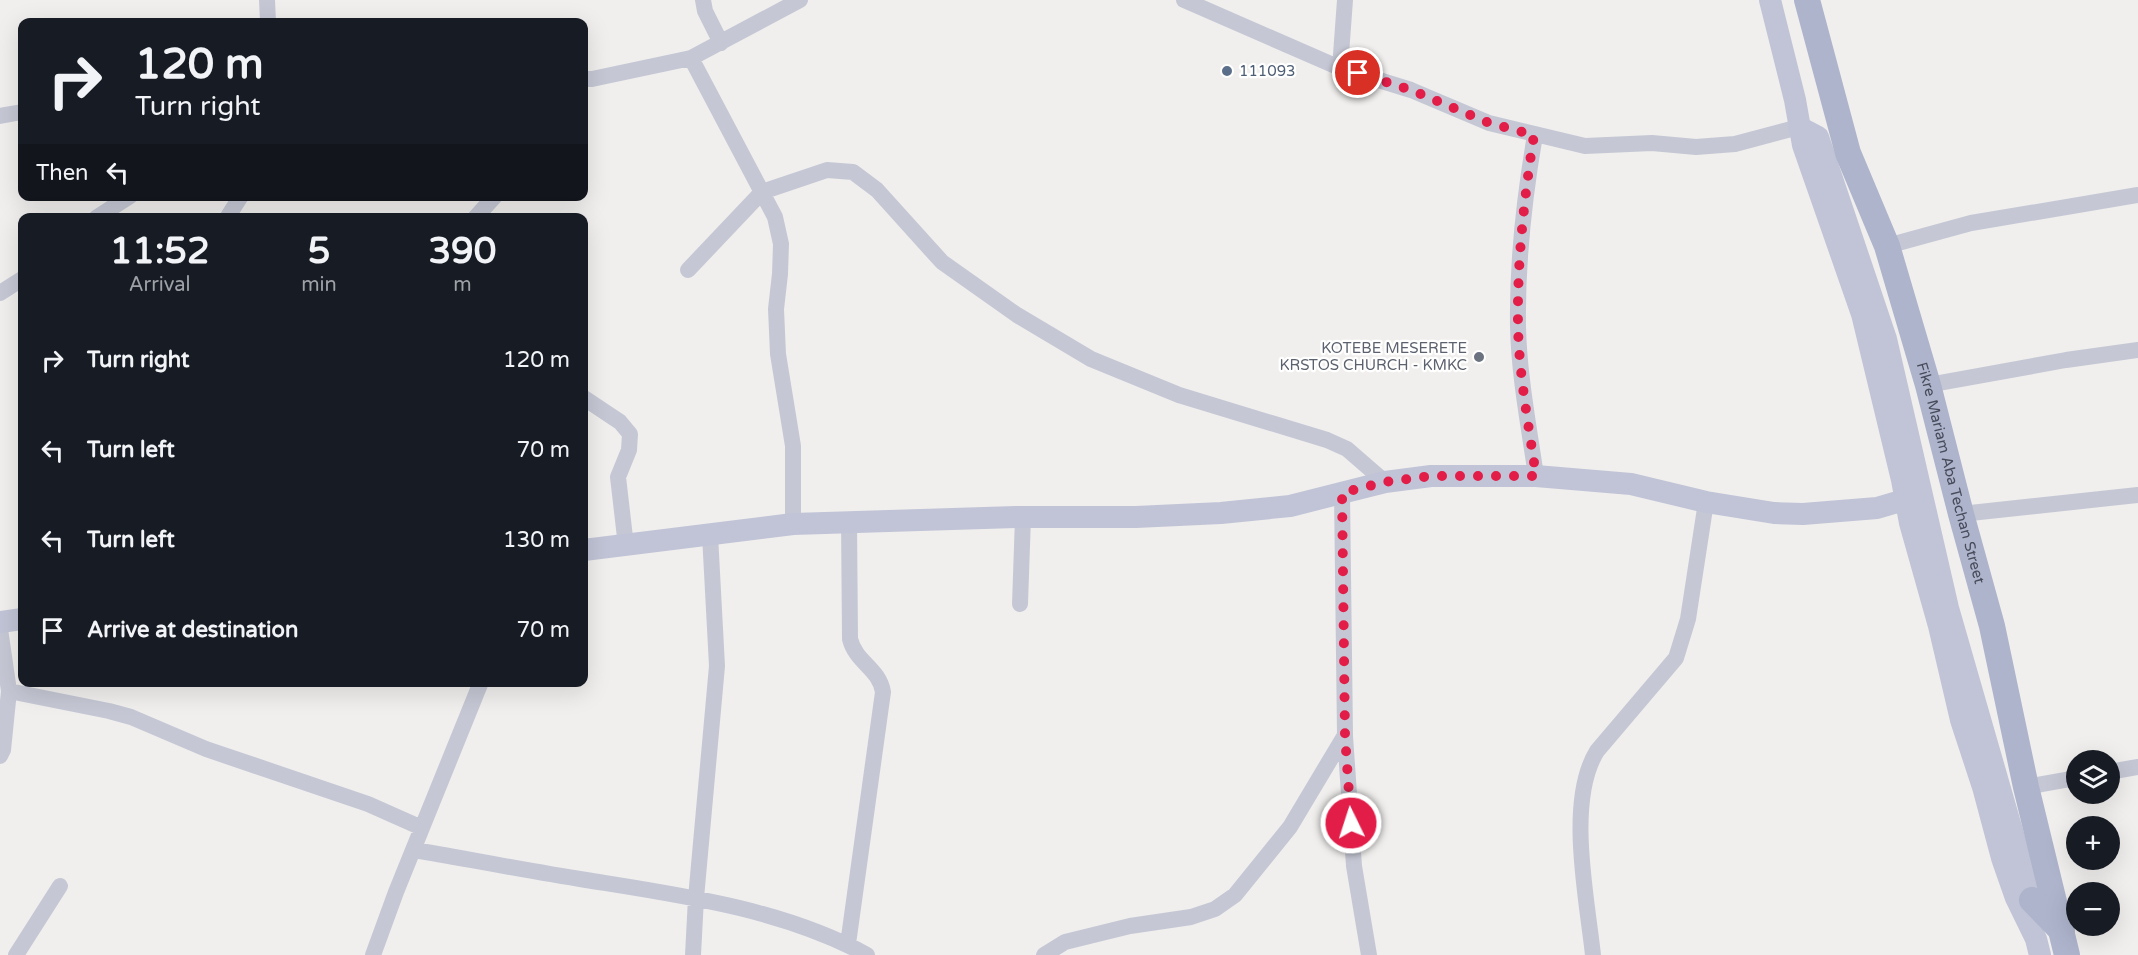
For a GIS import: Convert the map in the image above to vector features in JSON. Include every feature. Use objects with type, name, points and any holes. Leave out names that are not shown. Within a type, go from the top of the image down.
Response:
[{"type":"main road","name":"Fikre Mariam Aba Techan Street","points":[[1807,0],[1848,153],[1887,246],[1928,385],[1992,626],[2026,787],[2065,943]]},
{"type":"main road","points":[[2026,903],[2065,943]]},
{"type":"street","points":[[267,0],[268,18]]},
{"type":"street","points":[[703,0],[705,11],[721,43]]},
{"type":"street","points":[[588,83],[691,58],[800,0]]},
{"type":"street","points":[[1184,0],[1340,68],[1411,90],[1489,123],[1585,146],[1652,144],[1696,147],[1735,144],[1799,127]]},
{"type":"street","points":[[1340,68],[1345,0]]},
{"type":"street","points":[[1770,0],[1795,100],[1799,127],[1815,184],[1862,314],[1913,498],[1948,608],[2040,955]]},
{"type":"street","points":[[691,58],[762,192],[774,217],[781,244],[776,309],[777,354],[794,446],[793,524]]},
{"type":"street","points":[[0,116],[18,113]]},
{"type":"street","points":[[1534,135],[1519,253],[1518,328],[1536,476]]},
{"type":"street","points":[[688,270],[762,192],[827,170],[853,172],[877,190],[942,262],[1017,315],[1091,359],[1179,395],[1327,440],[1347,449],[1385,482]]},
{"type":"street","points":[[1887,246],[1979,222],[2138,195]]},
{"type":"street","points":[[104,213],[122,201]]},
{"type":"street","points":[[480,213],[490,201]]},
{"type":"street","points":[[0,293],[18,282]]},
{"type":"street","points":[[1928,385],[2066,360],[2138,350]]},
{"type":"street","points":[[588,401],[620,422],[630,434],[628,450],[618,477],[626,546]]},
{"type":"street","points":[[588,550],[793,524],[1023,517],[1136,517],[1221,513],[1290,506],[1385,482],[1431,476],[1536,476],[1631,484],[1706,502],[1774,513],[1803,514],[1877,508],[1913,498]]},
{"type":"street","points":[[1342,493],[1345,735],[1354,866],[1369,955]]},
{"type":"street","points":[[1961,514],[2138,495]]},
{"type":"street","points":[[1593,955],[1580,835],[1583,794],[1591,762],[1597,751],[1677,658],[1688,620],[1706,502]]},
{"type":"street","points":[[1020,604],[1023,517]]},
{"type":"street","points":[[848,944],[884,692],[877,674],[859,658],[853,650],[850,639],[849,521]]},
{"type":"street","points":[[693,955],[717,666],[710,535]]},
{"type":"street","points":[[0,622],[18,615]]},
{"type":"street","points":[[0,622],[18,620]]},
{"type":"street","points":[[0,629],[9,691],[3,750],[0,756]]},
{"type":"street","points":[[373,955],[479,687]]},
{"type":"street","points":[[9,691],[131,717],[206,749],[368,804],[422,828]]},
{"type":"street","points":[[1044,955],[1065,942],[1130,926],[1191,917],[1215,909],[1235,895],[1290,827],[1345,735]]},
{"type":"street","points":[[2120,770],[2138,767]]},
{"type":"street","points":[[2026,787],[2066,780]]},
{"type":"street","points":[[415,850],[696,898],[777,919],[848,944],[867,955]]},
{"type":"street","points":[[16,955],[60,886]]},
{"type":"place","name":"111093","points":[[1227,71]]},
{"type":"place","name":"KOTEBE MESERETE KRSTOS CHURCH - KMKC","points":[[1479,357]]},
{"type":"route","points":[[1351,823],[1345,735],[1342,493],[1385,482],[1431,476],[1536,476],[1518,328],[1519,253],[1534,135],[1489,123],[1411,90],[1358,73]]}]
